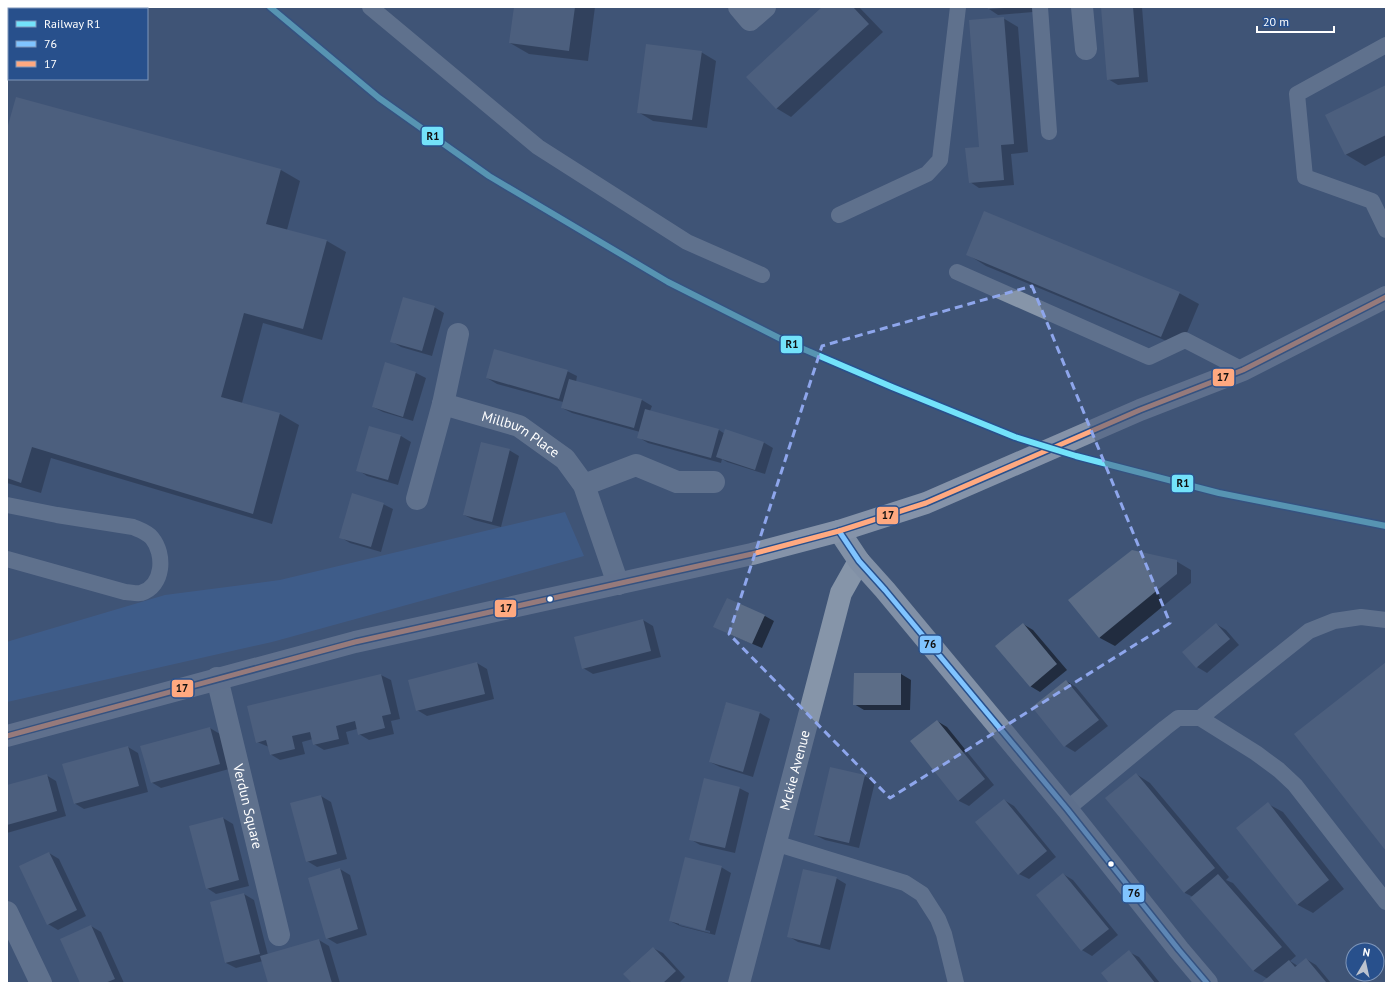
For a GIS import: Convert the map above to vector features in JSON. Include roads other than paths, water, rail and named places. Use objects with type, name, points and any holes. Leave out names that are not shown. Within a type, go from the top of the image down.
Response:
[{"type":"main road","points":[[7,736],[355,642],[752,554],[839,531],[926,503],[1140,410],[1243,370],[1386,297]]},
{"type":"street","points":[[739,7],[750,20],[765,7]]},
{"type":"street","points":[[1082,7],[1086,49]]},
{"type":"street","points":[[417,499],[443,404],[458,334]]},
{"type":"street","name":"Millburn Place","points":[[443,404],[519,426],[565,459],[584,485],[618,584]]},
{"type":"street","points":[[584,485],[636,465],[677,482],[714,482]]},
{"type":"street","points":[[839,531],[859,561],[885,590],[1067,809],[1178,950],[1207,983]]},
{"type":"street","name":"Mckie Avenue","points":[[739,983],[840,593],[859,561]]},
{"type":"street","name":"Verdun Square","points":[[218,678],[279,935]]},
{"type":"street","points":[[7,912],[41,983]]},
{"type":"lane","points":[[370,7],[538,146],[687,242],[762,275]]},
{"type":"lane","points":[[839,215],[927,174],[940,160],[958,7]]},
{"type":"lane","points":[[1040,7],[1049,132]]},
{"type":"lane","points":[[1386,45],[1297,94],[1305,177],[1372,201],[1386,230]]},
{"type":"lane","points":[[957,272],[1150,357],[1185,340],[1243,370]]},
{"type":"lane","points":[[7,505],[57,515],[133,527],[143,531],[152,538],[158,549],[161,562],[159,574],[151,586],[140,593],[125,592],[7,559]]},
{"type":"lane","points":[[1200,718],[1309,631],[1334,620],[1361,617],[1386,620]]},
{"type":"lane","points":[[1067,809],[1178,718],[1200,718],[1256,753],[1279,770],[1295,785],[1386,902]]},
{"type":"lane","points":[[775,843],[905,882],[922,894],[938,919],[944,934],[956,983]]},
{"type":"rail line","name":"R1","points":[[270,7],[379,98],[489,176],[668,282],[787,342],[1015,437],[1076,456],[1219,493],[1386,526]]}]
